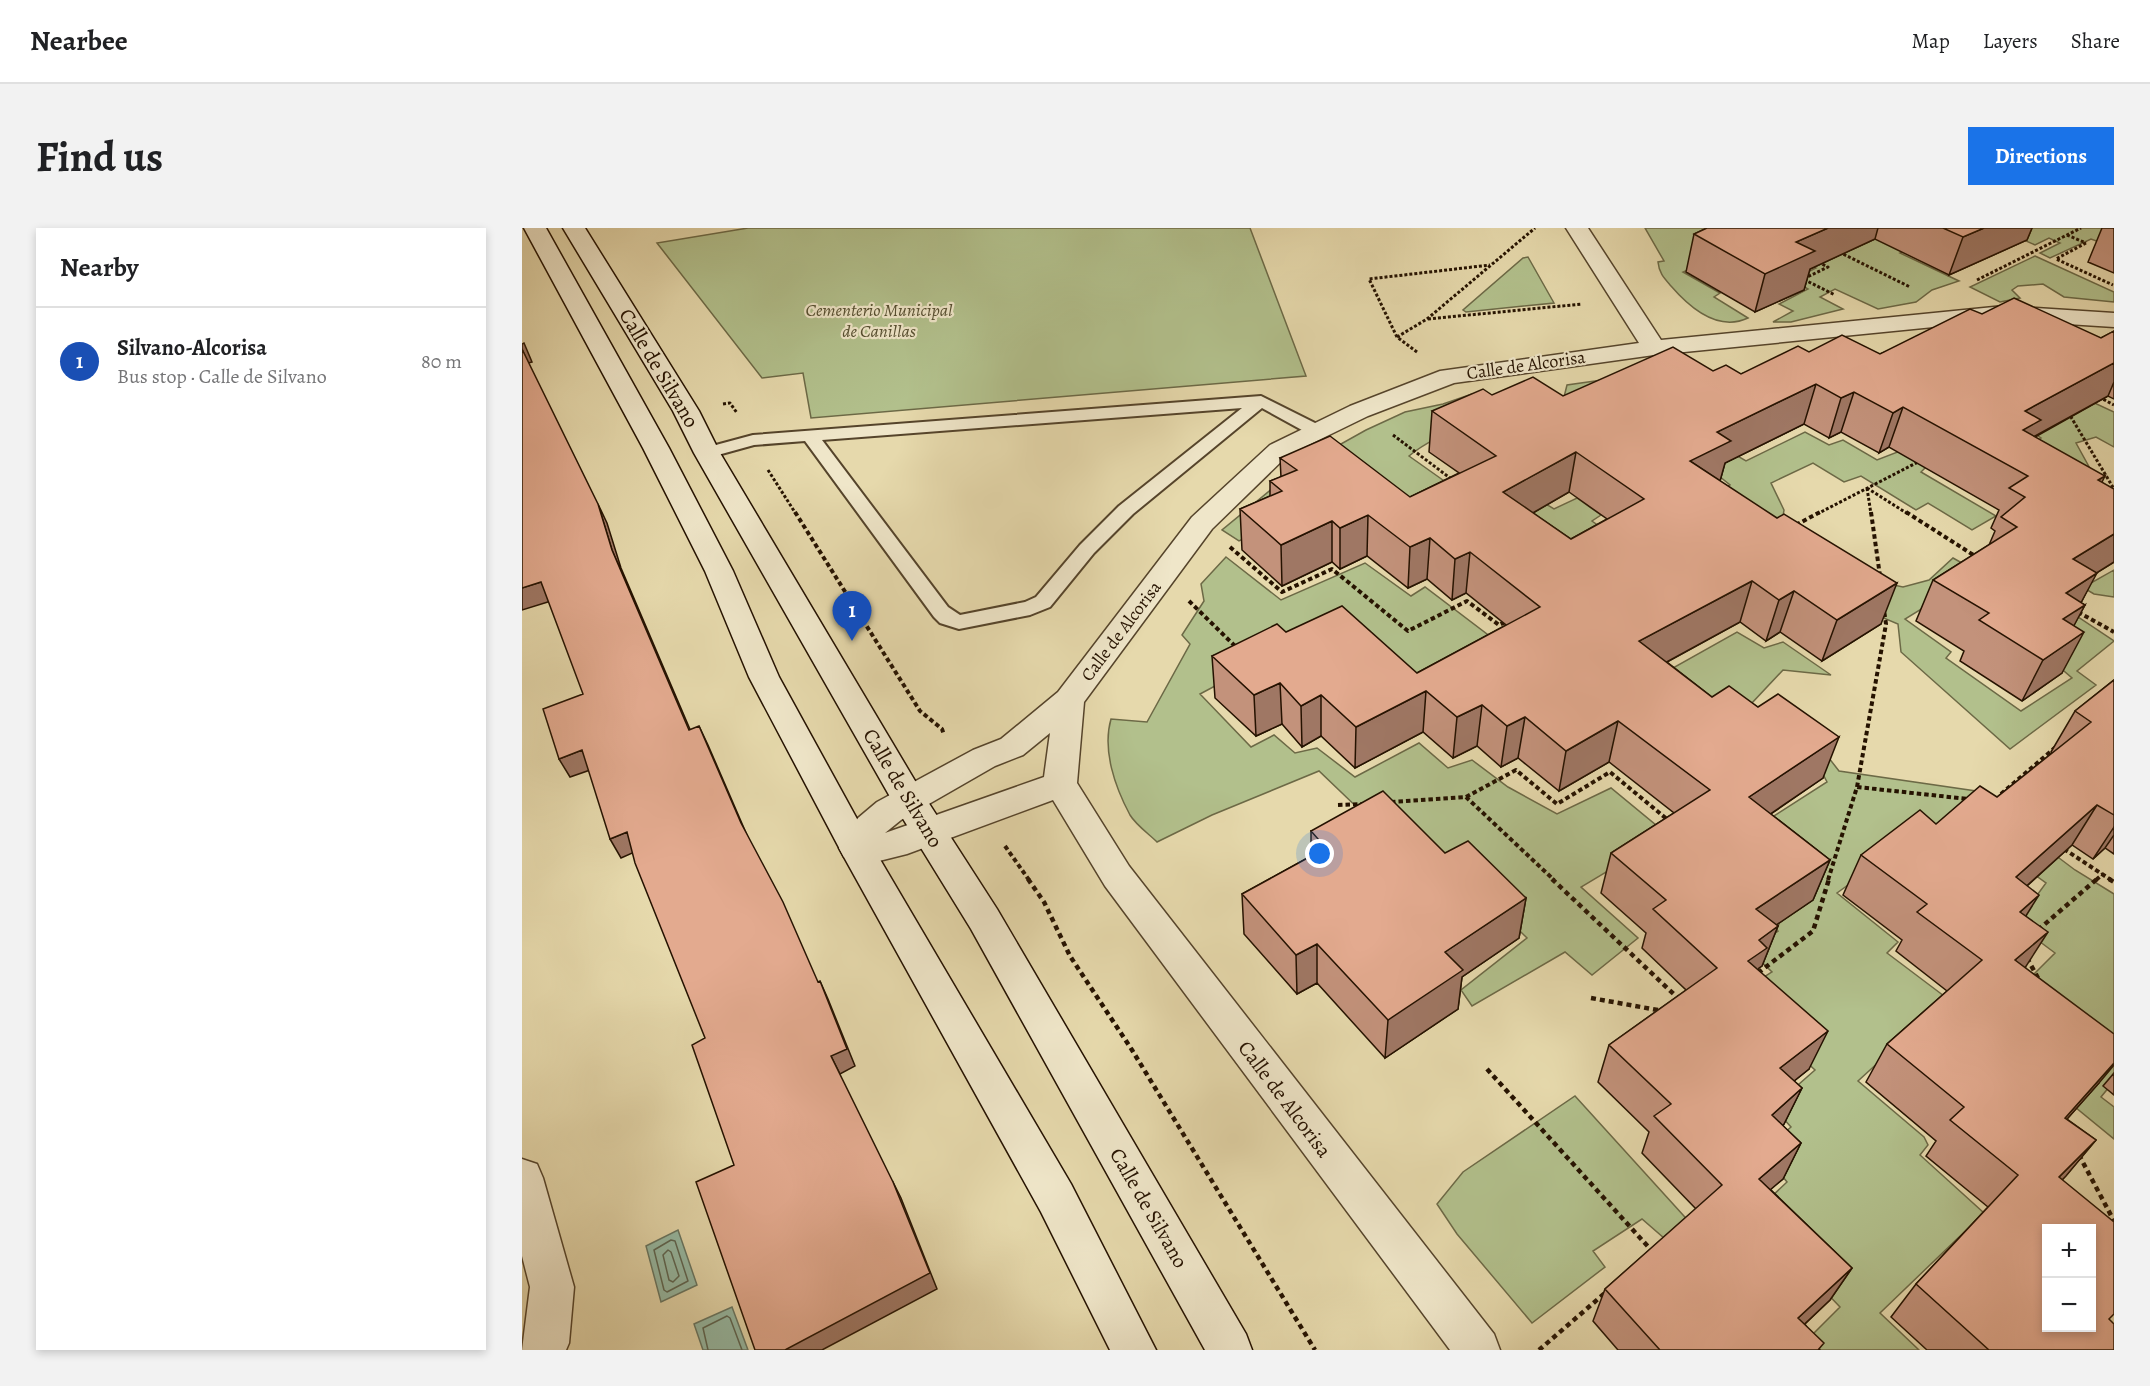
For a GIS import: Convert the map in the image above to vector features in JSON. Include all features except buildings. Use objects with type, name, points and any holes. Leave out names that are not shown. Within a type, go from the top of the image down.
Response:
[{"type":"street","name":"Calle de Silvano","points":[[535,228],[656,448],[719,571],[764,677],[856,848],[1056,1198],[1134,1350]]},
{"type":"street","name":"Calle de Silvano","points":[[574,228],[686,411],[707,453],[909,800],[984,919],[1230,1350]]},
{"type":"street","points":[[1577,228],[1654,348]]},
{"type":"street","name":"Calle de Alcorisa","points":[[856,848],[870,827],[889,811],[963,769],[1012,747],[1069,700],[1202,523],[1279,450],[1359,411],[1449,376],[1654,348],[2004,313],[2114,320]]},
{"type":"street","name":"Calle de Alcorisa","points":[[1069,700],[1060,784],[1117,876],[1478,1350]]},
{"type":"street","points":[[856,848],[879,848],[984,814],[1060,784]]},
{"type":"street","points":[[522,1178],[552,1287],[547,1343],[542,1350]]},
{"type":"lane","points":[[707,453],[753,440],[1261,401],[1317,432]]},
{"type":"lane","points":[[809,435],[941,612],[947,618],[959,622],[1030,608],[1043,602],[1087,549],[1126,510],[1261,401]]},
{"type":"path","points":[[1396,337],[1427,319],[1535,228]]},
{"type":"path","points":[[1976,280],[2079,228]]},
{"type":"path","points":[[2067,235],[2086,243],[2056,259],[2114,285]]},
{"type":"path","points":[[1831,255],[1849,246]]},
{"type":"path","points":[[1838,251],[1969,317]]},
{"type":"path","points":[[1823,258],[1816,262],[1828,267],[1803,279],[1892,325]]},
{"type":"path","points":[[1449,376],[1396,337],[1369,279],[1491,265]]},
{"type":"path","points":[[1427,319],[1625,300]]},
{"type":"path","points":[[2096,396],[2114,405]]},
{"type":"path","points":[[730,403],[769,471],[920,711],[942,729],[963,769]]},
{"type":"path","points":[[2064,404],[2114,489]]},
{"type":"path","points":[[1359,411],[1463,487]]},
{"type":"path","points":[[1795,526],[1926,458]]},
{"type":"path","points":[[1867,488],[1976,557]]},
{"type":"path","points":[[1867,488],[1880,579]]},
{"type":"path","points":[[1202,523],[1282,592],[1332,569],[1408,631],[1467,600],[1499,626],[1516,616]]},
{"type":"path","points":[[1163,575],[1245,656]]},
{"type":"path","points":[[1754,975],[1813,931],[1857,787],[1886,624],[1883,601]]},
{"type":"path","points":[[2069,607],[2114,632]]},
{"type":"path","points":[[1992,801],[2062,741]]},
{"type":"path","points":[[1384,802],[1466,797],[1516,770],[1557,804],[1610,772],[1673,825]]},
{"type":"path","points":[[1857,787],[1970,799]]},
{"type":"path","points":[[1466,797],[1682,1001]]},
{"type":"path","points":[[1338,805],[1373,803]]},
{"type":"path","points":[[984,814],[1044,902],[1070,956],[1132,1050],[1315,1350]]},
{"type":"path","points":[[2062,848],[2114,882]]},
{"type":"path","points":[[2029,938],[2103,874]]},
{"type":"path","points":[[2026,956],[2042,987]]},
{"type":"path","points":[[1591,998],[1667,1012]]},
{"type":"path","points":[[1487,1069],[1653,1253],[1644,1260]]},
{"type":"path","points":[[2075,1148],[2114,1221]]},
{"type":"path","points":[[1539,1350],[1609,1290]]},
{"type":"green space","name":"Cementerio Municipal de Canillas","points":[[748,228],[1250,228],[1306,376],[811,418],[803,373],[762,378],[657,243]]},
{"type":"green space","points":[[1645,228],[1747,228],[1725,254],[1683,272],[1720,293],[1714,297],[1748,318],[1737,322],[1715,320],[1705,316],[1687,302],[1662,275],[1658,262],[1664,261]]},
{"type":"green space","points":[[1997,228],[2114,228],[2108,245],[2091,239],[2050,258],[2040,253],[2060,243],[2049,238],[2035,245]]},
{"type":"green space","points":[[1875,231],[1925,240],[1900,253],[1959,281],[1932,290],[1916,302],[1878,309],[1835,289],[1820,297],[1843,309],[1791,322],[1773,322],[1793,311],[1779,304],[1808,289],[1792,280],[1816,268],[1797,258]]},
{"type":"green space","points":[[2035,256],[2114,292],[2114,302],[2064,297],[2043,284],[2018,286],[2012,290],[2020,298],[2000,302],[1970,287]]},
{"type":"green space","points":[[1528,257],[1554,303],[1466,312],[1463,310],[1523,258]]},
{"type":"green space","points":[[1616,378],[1628,391],[1611,404],[1629,424],[1642,431],[1633,436],[1656,449],[1628,461],[1602,446],[1585,452],[1578,441],[1553,420],[1544,415],[1529,413],[1493,417],[1474,423],[1437,438],[1409,456],[1457,490],[1485,481],[1508,493],[1521,489],[1554,509],[1577,498],[1601,515],[1592,521],[1657,567],[1711,534],[1692,521],[1712,511],[1700,502],[1730,485],[1709,468],[1736,455],[1746,461],[1805,432],[1829,445],[1843,440],[1877,460],[1900,451],[1927,466],[1921,472],[1996,516],[1972,530],[1928,503],[1916,510],[1861,476],[1844,482],[1813,463],[1771,483],[1784,510],[1782,522],[1720,559],[1711,553],[1640,593],[1564,542],[1542,534],[1493,502],[1436,524],[1426,517],[1393,533],[1372,515],[1380,509],[1328,472],[1272,499],[1279,507],[1257,518],[1265,528],[1239,541],[1222,530],[1296,469],[1366,430],[1405,412],[1443,404],[1472,394],[1480,394],[1495,405],[1564,397],[1567,385]]},
{"type":"green space","points":[[2073,393],[2114,412],[2114,447],[2096,437],[2076,443],[2114,512],[2019,453],[2041,438],[2020,424]]},
{"type":"green space","points":[[1226,557],[1281,600],[1365,563],[1411,596],[1425,587],[1495,640],[1666,672],[1737,632],[1764,648],[1783,642],[1831,675],[1783,670],[1752,703],[1825,753],[1839,771],[1983,792],[2006,818],[2075,870],[2114,894],[2114,1081],[2101,1097],[2114,1107],[2114,1139],[2075,1107],[2007,1001],[2055,953],[2016,924],[2046,883],[1980,835],[1901,847],[1837,893],[1898,942],[1887,953],[1948,999],[1858,1081],[1924,1137],[1928,1145],[1920,1155],[1984,1213],[1880,1313],[1919,1350],[1797,1350],[1840,1307],[1752,1215],[1787,1182],[1763,1152],[1791,1127],[1773,1107],[1815,1070],[1742,1002],[1756,982],[1772,972],[1750,951],[1778,931],[1762,913],[1766,821],[1827,782],[1817,763],[1400,707],[1275,654],[1200,694],[1251,747],[1274,735],[1295,753],[1317,748],[1355,777],[1419,743],[1448,768],[1472,760],[1508,787],[1557,814],[1611,788],[1668,835],[1581,887],[1638,938],[1592,975],[1565,952],[1472,1006],[1461,990],[1527,938],[1451,863],[1366,816],[1319,771],[1212,815],[1157,842],[1130,815],[1119,793],[1111,768],[1108,743],[1111,719],[1147,722],[1190,644],[1182,635],[1204,601],[1201,584]]},
{"type":"green space","points":[[1953,558],[1980,573],[1905,619],[1951,652],[1946,658],[2021,711],[2072,678],[2050,659],[2054,635],[2078,617],[2114,641],[2077,671],[2096,685],[2010,749],[1901,652],[1898,624],[1874,614],[1856,577],[1903,587],[1929,580]]},
{"type":"green space","points":[[2114,570],[2114,597],[2094,594],[2077,584],[2091,583]]},
{"type":"green space","points":[[1575,1096],[1693,1226],[1672,1245],[1642,1219],[1593,1251],[1605,1267],[1532,1323],[1457,1234],[1437,1204],[1463,1172]]},
{"type":"water","points":[[678,1230],[697,1285],[661,1302],[646,1246]]},
{"type":"water","points":[[732,1307],[748,1350],[703,1350],[694,1324]]},
{"type":"place","name":"Silvano-Alcorisa","points":[[852,641]]}]
